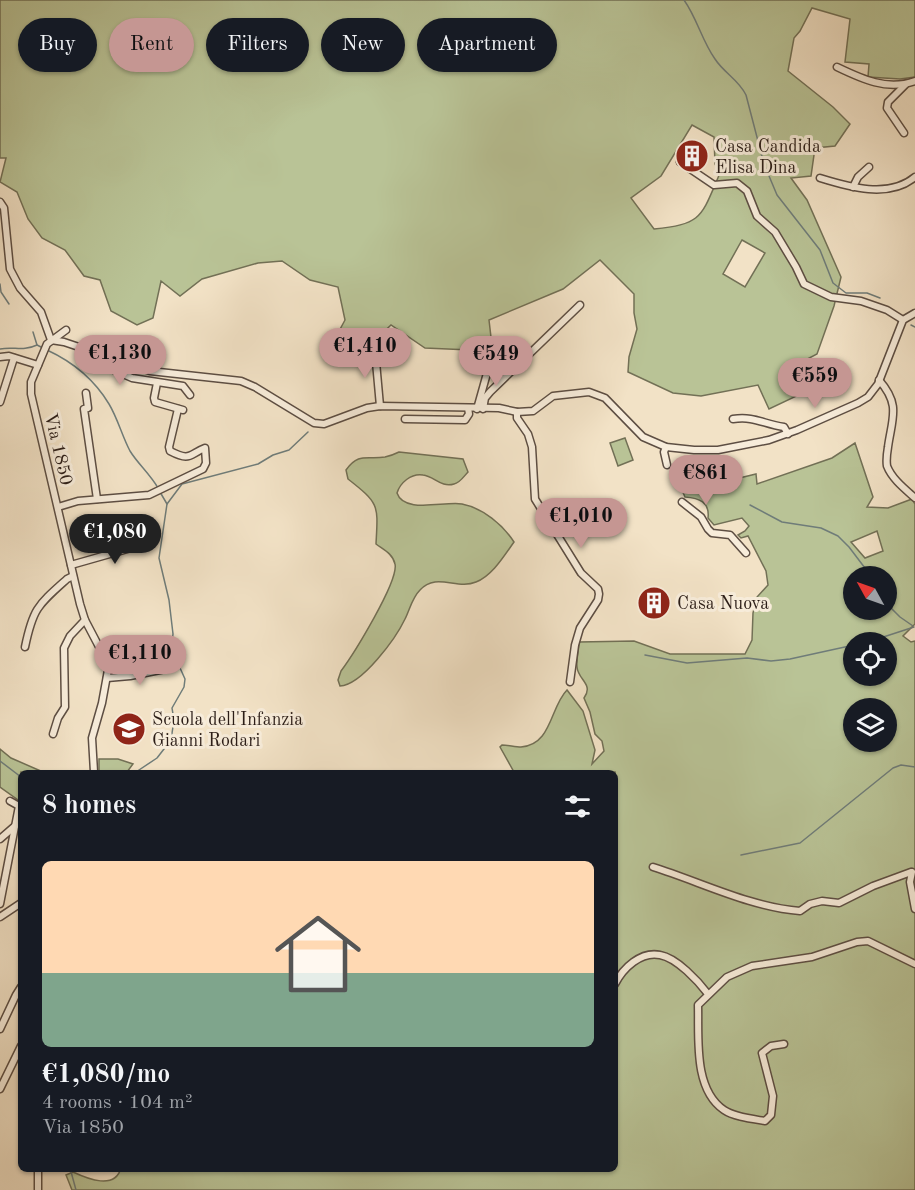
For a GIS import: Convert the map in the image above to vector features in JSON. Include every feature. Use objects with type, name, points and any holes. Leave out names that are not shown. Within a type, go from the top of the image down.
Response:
[{"type":"street","points":[[837,68],[873,82],[905,84],[915,81]]},
{"type":"street","points":[[904,133],[887,108],[888,102],[905,84]]},
{"type":"street","points":[[680,162],[714,185],[737,183],[744,188],[757,216],[774,232],[808,288],[831,297],[861,301],[887,310],[903,320]]},
{"type":"street","points":[[853,187],[858,177],[869,167]]},
{"type":"street","points":[[820,178],[853,187],[895,189],[909,183],[915,177]]},
{"type":"street","points":[[0,202],[4,208],[10,269],[20,288],[41,312],[49,342]]},
{"type":"street","points":[[480,409],[490,392],[580,305]]},
{"type":"street","points":[[49,342],[64,342],[150,371],[241,381],[314,423],[324,424],[367,408],[380,406],[499,408],[517,412],[536,410],[553,396],[594,393],[608,400],[643,436],[666,447],[686,450],[718,450],[788,434],[858,404],[868,397],[879,380],[903,320],[915,313]]},
{"type":"street","points":[[49,342],[66,330]]},
{"type":"street","name":"Via 1850","points":[[49,342],[31,382],[31,394],[85,620],[107,662],[107,678],[92,738],[94,770]]},
{"type":"street","points":[[88,351],[87,356],[91,360],[132,378],[183,386],[190,395]]},
{"type":"street","points":[[375,351],[380,406]]},
{"type":"street","points":[[0,357],[38,364]]},
{"type":"street","points":[[0,402],[14,358]]},
{"type":"street","points":[[480,409],[491,359]]},
{"type":"street","points":[[879,380],[894,403],[895,414],[888,444],[887,464],[900,486],[915,498]]},
{"type":"street","points":[[58,507],[78,501],[152,494],[203,469],[206,464],[205,448],[194,456],[188,457],[170,451],[169,447],[181,409],[155,402],[157,383]]},
{"type":"street","points":[[86,393],[88,408],[84,409],[98,499]]},
{"type":"street","points":[[405,419],[465,420],[469,414],[468,408]]},
{"type":"street","points":[[517,412],[517,418],[528,434],[532,447],[536,499],[581,573],[598,589],[599,594],[598,600],[580,628],[574,645],[570,682]]},
{"type":"street","points":[[733,419],[756,418],[784,427],[788,434]]},
{"type":"street","points":[[666,447],[664,452],[667,465]]},
{"type":"street","points":[[682,502],[701,517],[712,533],[730,535],[746,554]]},
{"type":"street","points":[[71,565],[152,542]]},
{"type":"street","points":[[25,647],[36,609],[73,576]]},
{"type":"street","points":[[53,734],[58,717],[65,707],[64,648],[70,636],[85,620]]},
{"type":"street","points":[[107,678],[170,668]]},
{"type":"street","points":[[10,801],[18,805]]},
{"type":"street","points":[[0,904],[18,812]]},
{"type":"street","points":[[0,839],[16,825]]},
{"type":"street","points":[[653,867],[758,903],[782,910],[800,911],[810,904],[822,901],[839,903],[873,886],[913,871]]},
{"type":"street","points":[[0,877],[7,871]]},
{"type":"street","points":[[913,871],[910,882],[915,909]]},
{"type":"street","points":[[0,916],[18,905]]},
{"type":"street","points":[[784,1044],[771,1046],[762,1053],[773,1096],[771,1115],[765,1121],[725,1111],[708,1094],[702,1073],[698,1005],[727,977],[752,966],[813,957],[857,942],[868,941],[915,964]]},
{"type":"street","points":[[618,979],[627,965],[658,954],[681,966],[708,994]]},
{"type":"street","points":[[0,1029],[18,991]]},
{"type":"street","points":[[0,1089],[18,1052]]},
{"type":"street","points":[[38,1172],[38,1190]]},
{"type":"green space","points":[[0,0],[915,0],[915,77],[900,79],[868,77],[869,64],[845,62],[850,19],[812,8],[794,38],[788,71],[833,107],[850,124],[835,146],[815,148],[811,176],[791,178],[807,200],[841,277],[834,306],[817,354],[794,366],[805,392],[769,409],[758,385],[701,396],[673,393],[628,372],[629,357],[637,329],[634,294],[600,260],[563,289],[489,320],[492,346],[470,350],[425,348],[391,325],[370,345],[331,346],[345,320],[338,287],[310,280],[282,261],[258,263],[202,279],[180,296],[161,281],[153,318],[137,325],[111,311],[100,280],[84,276],[65,250],[42,238],[28,219],[17,192],[0,182],[6,158],[0,158]],"holes":[[[692,125],[714,137],[715,164],[720,173],[704,209],[691,221],[654,229],[631,198],[661,176]],[[742,240],[765,253],[745,287],[723,274]]]},
{"type":"green space","points":[[625,438],[633,460],[618,466],[610,443]]},
{"type":"green space","points":[[855,443],[873,497],[867,507],[888,508],[912,499],[915,504],[915,624],[903,636],[911,642],[915,641],[915,1190],[72,1190],[66,1175],[73,1172],[93,1180],[107,1181],[113,1179],[119,1172],[618,1172],[618,770],[513,770],[500,747],[502,745],[521,747],[539,740],[545,733],[561,697],[567,690],[583,711],[595,750],[592,764],[604,751],[602,741],[595,734],[584,698],[587,689],[577,667],[579,642],[634,641],[670,654],[745,654],[752,640],[753,613],[757,597],[768,585],[766,571],[748,536],[741,538],[738,535],[749,526],[742,518],[714,525],[708,518],[707,508],[702,502],[695,498],[685,497],[672,466],[719,483],[756,474],[757,484],[832,458]],"holes":[[[877,531],[883,551],[865,558],[851,542]]]},
{"type":"green space","points":[[399,452],[463,459],[468,472],[458,482],[449,485],[423,475],[410,477],[398,489],[397,493],[401,499],[416,505],[462,504],[470,506],[492,518],[514,542],[492,570],[476,582],[461,584],[433,582],[426,585],[415,596],[401,627],[377,659],[358,678],[349,684],[340,686],[338,680],[341,671],[383,601],[390,586],[395,564],[390,555],[376,544],[375,506],[366,494],[348,479],[346,470],[359,459],[385,457]]},
{"type":"green space","points":[[0,749],[11,758],[38,770],[18,770],[18,800],[0,787]]},
{"type":"green space","points":[[99,759],[118,759],[133,764],[128,770],[99,770]]},
{"type":"waterway","points":[[684,0],[715,59],[746,95],[764,164],[777,195],[820,250],[833,283],[846,293],[867,293],[880,298]]},
{"type":"waterway","points":[[0,284],[1,292],[9,304]]},
{"type":"waterway","points":[[911,325],[915,327]]},
{"type":"waterway","points":[[33,332],[37,345],[43,348]]},
{"type":"waterway","points":[[0,349],[27,348],[37,345]]},
{"type":"waterway","points":[[47,350],[66,360],[97,387],[112,410],[130,451],[158,488]]},
{"type":"waterway","points":[[167,504],[182,484],[258,464],[273,455],[289,450],[308,432]]},
{"type":"waterway","points":[[139,770],[157,758],[171,740],[174,720],[172,708],[184,687],[185,679],[176,659],[172,642],[169,600],[159,558],[167,504],[160,492]]},
{"type":"waterway","points":[[750,505],[782,522],[821,528],[838,536],[863,566]]},
{"type":"waterway","points":[[897,614],[913,626]]},
{"type":"waterway","points":[[897,633],[914,627]]},
{"type":"waterway","points":[[645,655],[687,663],[747,658],[771,661],[843,647]]},
{"type":"waterway","points":[[0,761],[18,775]]},
{"type":"waterway","points":[[741,855],[800,843],[893,768],[901,765],[915,767]]},
{"type":"waterway","points":[[71,1172],[76,1190]]},
{"type":"place","name":"Casa Candida Elisa Dina","points":[[692,156]]},
{"type":"place","name":"Casa Nuova","points":[[654,603]]},
{"type":"place","name":"Scuola dell'Infanzia Gianni Rodari","points":[[129,729]]}]
